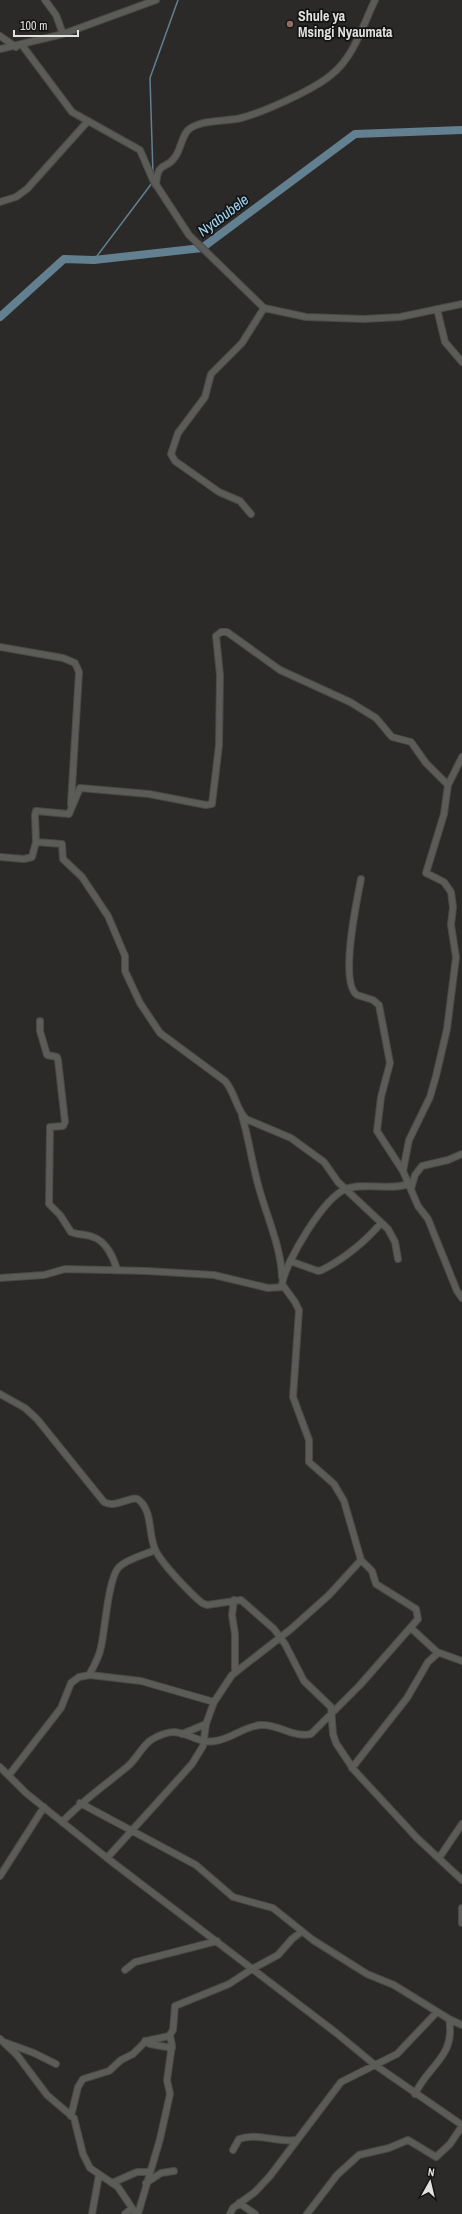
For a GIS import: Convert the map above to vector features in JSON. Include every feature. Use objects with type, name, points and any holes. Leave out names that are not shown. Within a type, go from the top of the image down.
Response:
[{"type":"street","points":[[45,0],[56,15],[62,34]]},
{"type":"street","points":[[0,49],[19,46],[62,34],[156,0]]},
{"type":"street","points":[[156,185],[158,171],[162,166],[175,157],[183,137],[193,127],[242,118],[305,91],[337,71],[352,50],[375,0]]},
{"type":"street","points":[[0,36],[19,46],[67,106],[76,115],[140,150],[156,185],[189,235],[264,308],[327,319],[400,317],[462,304]]},
{"type":"street","points":[[0,202],[16,197],[27,189],[88,121]]},
{"type":"street","points":[[252,514],[240,501],[219,492],[174,461],[171,454],[178,433],[205,397],[211,374],[242,343],[264,308]]},
{"type":"street","points":[[437,309],[446,342],[462,362]]},
{"type":"street","points":[[0,857],[29,858],[33,854],[36,842],[36,811],[66,815],[71,812],[78,789],[83,788],[149,794],[206,805],[212,804],[219,745],[220,675],[216,636],[219,632],[224,631],[280,670],[350,702],[376,718],[392,737],[411,742],[426,763],[448,785]]},
{"type":"street","points":[[0,647],[63,658],[75,664],[80,672],[71,812]]},
{"type":"street","points":[[403,1171],[409,1140],[430,1097],[435,1082],[446,1030],[456,953],[451,925],[453,897],[448,886],[444,882],[426,873],[444,814],[448,785],[462,757]]},
{"type":"street","points":[[36,842],[62,844],[63,859],[82,877],[111,922],[125,956],[125,971],[151,1020],[160,1033],[169,1042],[196,1059],[225,1081],[231,1088],[242,1114],[255,1175],[280,1256],[282,1284],[299,1310],[293,1397],[309,1440],[308,1460],[310,1464],[334,1484],[344,1501],[361,1560],[372,1571],[376,1584],[416,1609],[418,1619],[353,1693],[311,1734],[300,1736],[273,1726],[261,1725],[238,1731],[216,1741],[204,1742],[173,1732],[152,1740],[128,1766],[80,1804],[62,1822]]},
{"type":"street","points":[[361,879],[350,952],[351,986],[354,993],[375,1001],[381,1010],[390,1063],[381,1097],[377,1131],[403,1171],[418,1206],[428,1218],[457,1291],[462,1298]]},
{"type":"street","points":[[40,1021],[40,1031],[46,1052],[49,1056],[56,1056],[58,1060],[65,1122],[63,1126],[50,1128],[49,1204],[60,1215],[71,1232],[95,1237],[100,1241],[114,1258],[117,1270]]},
{"type":"street","points":[[242,1114],[253,1123],[279,1131],[291,1138],[324,1162],[333,1176],[382,1223],[393,1238],[398,1259]]},
{"type":"street","points":[[410,1187],[422,1166],[448,1160],[462,1154]]},
{"type":"street","points":[[282,1284],[290,1261],[302,1237],[331,1199],[346,1188],[410,1187]]},
{"type":"street","points":[[290,1261],[318,1271],[322,1270],[368,1237],[382,1223]]},
{"type":"street","points":[[0,1278],[44,1275],[66,1269],[117,1270],[214,1275],[268,1288],[282,1284]]},
{"type":"street","points":[[0,1394],[25,1408],[37,1419],[104,1502],[112,1504],[134,1498],[139,1500],[147,1511],[155,1550],[202,1603],[207,1604],[234,1600],[245,1602],[268,1623],[281,1638],[304,1681],[329,1704],[333,1711],[333,1734],[336,1743],[352,1768],[416,1838],[462,1880]]},
{"type":"street","points":[[89,1675],[97,1663],[101,1648],[105,1613],[116,1570],[124,1563],[155,1550]]},
{"type":"street","points":[[107,1858],[192,1764],[204,1742],[206,1724],[214,1702],[235,1672],[281,1638],[329,1595],[361,1560]]},
{"type":"street","points":[[234,1600],[232,1614],[235,1634],[235,1672]]},
{"type":"street","points":[[411,1628],[438,1653],[462,1661]]},
{"type":"street","points":[[352,1768],[407,1698],[428,1662],[438,1653]]},
{"type":"street","points":[[9,1775],[61,1708],[71,1683],[79,1677],[89,1675],[113,1676],[141,1681],[214,1702]]},
{"type":"street","points":[[182,1734],[206,1724]]},
{"type":"street","points":[[1,1770],[9,1775],[44,1808],[107,1858],[252,1968],[375,2065],[462,2125],[450,2144],[437,2157],[408,2140],[389,2148],[359,2155],[337,2176],[307,2214]]},
{"type":"street","points":[[80,1804],[196,1865],[232,1897],[273,1908],[301,1932],[366,1974],[394,1985],[437,2012],[462,2025]]},
{"type":"street","points":[[0,1876],[44,1808]]},
{"type":"street","points":[[439,1858],[462,1824]]},
{"type":"street","points":[[462,1908],[462,1923]]},
{"type":"street","points":[[135,2212],[158,2146],[170,2094],[168,2075],[172,2048],[170,2036],[175,2006],[230,1984],[252,1968],[278,1955],[292,1938],[301,1932]]},
{"type":"street","points":[[125,1970],[135,1962],[217,1941]]},
{"type":"street","points":[[230,2214],[239,2203],[255,2192],[270,2176],[341,2082],[397,2054],[437,2012]]},
{"type":"street","points":[[415,2094],[424,2078],[436,2066],[448,2044],[449,2019]]},
{"type":"street","points":[[72,2116],[78,2087],[83,2078],[109,2071],[121,2060],[133,2054],[145,2041],[170,2036]]},
{"type":"street","points":[[1,2040],[56,2064]]},
{"type":"street","points":[[1,2040],[17,2055],[47,2095],[72,2116],[77,2128],[86,2162],[90,2168],[118,2187],[135,2212]]},
{"type":"street","points":[[145,2041],[150,2044],[172,2048]]},
{"type":"street","points":[[233,2150],[240,2139],[259,2135],[281,2142],[296,2140]]},
{"type":"street","points":[[146,2183],[161,2173],[174,2171]]},
{"type":"street","points":[[112,2183],[137,2172],[149,2172]]},
{"type":"street","points":[[92,2214],[99,2175]]},
{"type":"street","points":[[239,2203],[255,2214]]},
{"type":"street","points":[[125,2214],[135,2212]]},
{"type":"waterway","points":[[153,175],[150,78],[178,0]]},
{"type":"waterway","name":"Nyabubele","points":[[0,317],[64,259],[94,260],[202,248],[355,134],[462,130]]},
{"type":"waterway","points":[[94,260],[152,183]]},
{"type":"place","name":"Shule ya Msingi Nyaumata","points":[[290,24]]}]
